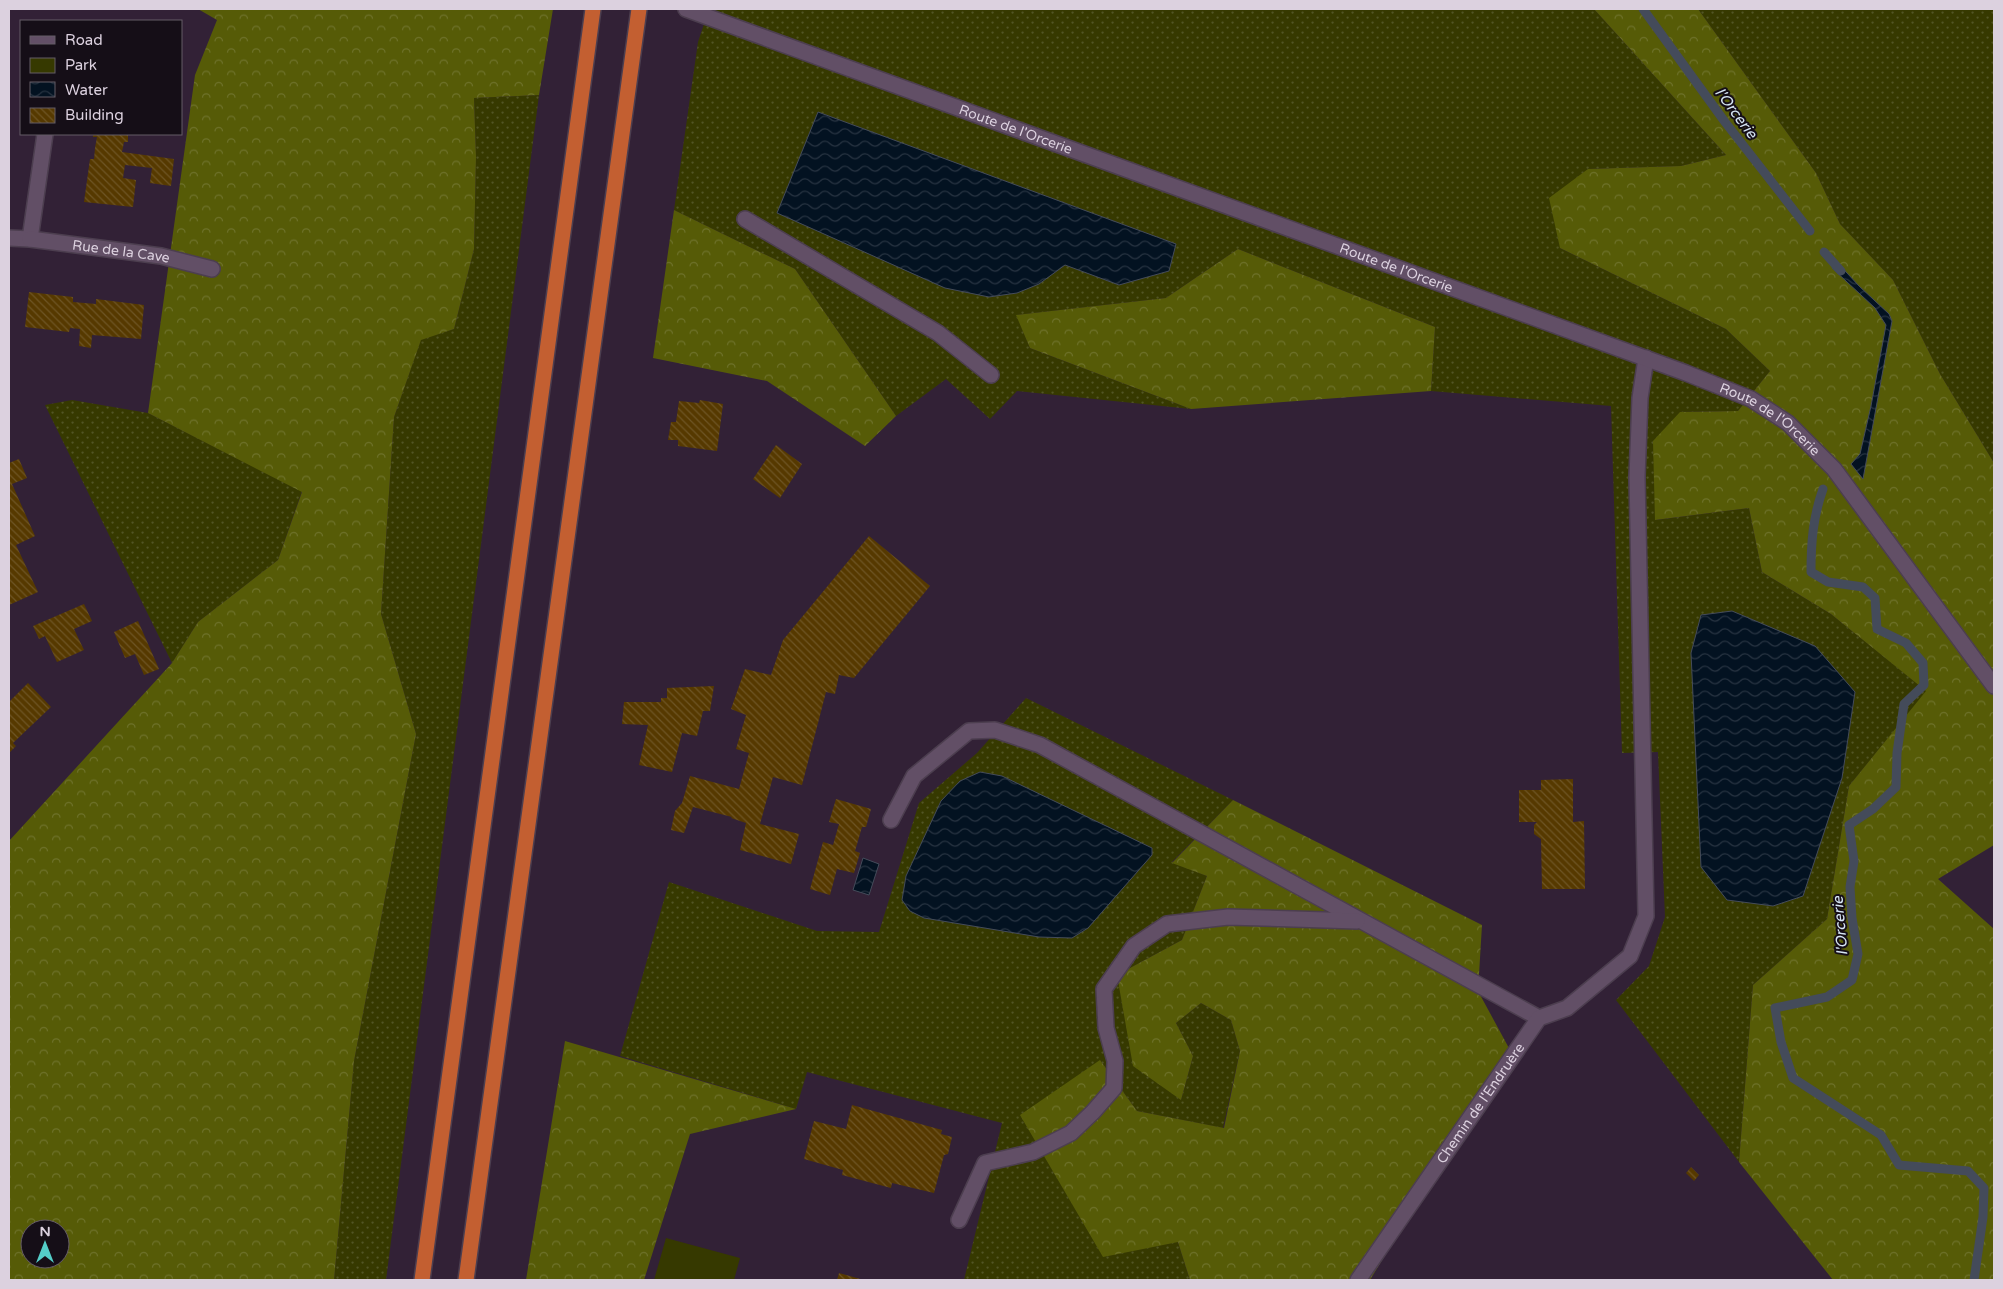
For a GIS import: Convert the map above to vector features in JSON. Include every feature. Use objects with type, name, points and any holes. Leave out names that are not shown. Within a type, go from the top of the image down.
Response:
[{"type":"highway","points":[[422,1280],[593,9]]},
{"type":"highway","points":[[466,1280],[639,9]]},
{"type":"street","name":"Route de l'Orcerie","points":[[686,9],[1646,358],[1751,398],[1788,423],[1834,469],[1994,686]]},
{"type":"street","points":[[30,239],[44,135]]},
{"type":"street","points":[[744,219],[938,333],[991,375]]},
{"type":"street","name":"Rue de la Cave","points":[[9,238],[161,256],[212,269]]},
{"type":"street","points":[[891,820],[914,776],[969,731],[995,730],[1040,746],[1539,1018],[1566,1008],[1630,956],[1646,916],[1637,477],[1640,398],[1646,358]]},
{"type":"street","points":[[959,1220],[985,1162],[1033,1152],[1070,1133],[1093,1112],[1114,1088],[1115,1062],[1106,1028],[1104,989],[1134,946],[1168,924],[1228,917],[1361,921]]},
{"type":"street","name":"Chemin de l'Endruère","points":[[1358,1280],[1539,1018]]},
{"type":"green space","points":[[198,9],[553,9],[539,95],[474,98],[476,157],[474,249],[454,329],[421,340],[394,417],[381,614],[416,734],[354,1061],[334,1280],[9,1280],[9,841],[172,663],[198,622],[278,560],[302,492],[148,413],[195,75],[217,20]]},
{"type":"green space","points":[[709,9],[1594,9],[1726,155],[1681,166],[1588,169],[1560,248],[1726,329],[1770,371],[1738,411],[1680,412],[1656,520],[1749,508],[1762,572],[1831,614],[1927,691],[1849,786],[1827,919],[1753,985],[1739,1162],[1616,1000],[1649,966],[1665,917],[1658,752],[1622,753],[1611,406],[1431,391],[1435,327],[1238,249],[1166,298],[1017,315],[1030,348],[1191,409],[1017,391],[990,419],[946,379],[896,416],[795,269],[674,210],[698,42]]},
{"type":"green space","points":[[1594,9],[1698,9],[1816,173],[1840,224],[1893,280],[1940,374],[1994,463],[1994,845],[1938,879],[1994,929],[1994,1280],[1833,1280],[1739,1162],[1753,985],[1827,919],[1849,786],[1926,691],[1831,614],[1762,572],[1749,508],[1655,520],[1653,441],[1680,412],[1738,411],[1770,371],[1726,329],[1560,248],[1549,198],[1588,169],[1681,166],[1726,155]]},
{"type":"green space","points":[[1698,9],[1994,9],[1994,463],[1940,374],[1893,280],[1840,224],[1816,173]]},
{"type":"green space","points":[[539,95],[386,1280],[334,1280],[354,1061],[416,734],[381,614],[394,417],[421,339],[454,329],[474,249],[476,157],[474,98]]},
{"type":"green space","points":[[674,210],[795,269],[896,416],[865,446],[767,381],[653,358]]},
{"type":"green space","points":[[1238,249],[1435,327],[1431,391],[1191,409],[1030,348],[1016,315],[1166,298]]},
{"type":"green space","points":[[72,400],[148,413],[302,491],[278,560],[198,622],[172,663],[45,405]]},
{"type":"green space","points":[[1026,698],[1233,800],[1172,862],[1207,876],[1182,940],[1117,975],[1181,1100],[1193,1056],[1176,1023],[1201,1003],[1231,1020],[1240,1051],[1223,1128],[1137,1111],[1100,1060],[1178,1242],[1190,1280],[964,1280],[1002,1123],[807,1072],[796,1109],[620,1056],[669,882],[817,931],[879,932],[919,803],[977,753]]},
{"type":"green space","points":[[1233,800],[1482,925],[1478,991],[1510,1050],[1370,1280],[1190,1280],[1178,1242],[1103,1257],[1020,1115],[1100,1060],[1137,1111],[1224,1128],[1240,1051],[1231,1020],[1201,1003],[1176,1023],[1193,1056],[1181,1100],[1133,1066],[1117,975],[1182,940],[1207,876],[1172,863]]},
{"type":"green space","points":[[565,1041],[796,1109],[690,1134],[644,1280],[526,1280]]},
{"type":"green space","points":[[666,1238],[740,1258],[734,1280],[654,1280]]},
{"type":"water","points":[[818,112],[1176,244],[1169,271],[1119,285],[1065,265],[1039,284],[1017,293],[989,297],[945,288],[777,213]]},
{"type":"water","points":[[1835,260],[1889,314],[1892,321],[1863,479],[1851,464],[1860,454],[1886,325],[1875,308],[1832,268]]},
{"type":"water","points":[[1732,611],[1815,646],[1855,692],[1842,778],[1803,896],[1773,906],[1727,900],[1701,867],[1691,653],[1701,615]]},
{"type":"water","points":[[980,772],[1002,776],[1152,848],[1152,855],[1088,928],[1072,938],[1039,937],[924,918],[910,911],[902,900],[906,876],[941,801],[960,781]]},
{"type":"water","points":[[863,858],[879,864],[869,895],[853,890]]},
{"type":"building","points":[[93,135],[128,135],[128,142],[124,142],[122,152],[174,159],[171,186],[150,183],[152,168],[125,165],[123,178],[136,180],[133,207],[84,202],[90,159],[94,159],[97,137],[93,137]]},
{"type":"building","points":[[29,292],[73,297],[73,302],[96,304],[96,299],[144,305],[141,339],[92,335],[91,348],[79,346],[80,329],[70,328],[69,332],[25,327]]},
{"type":"building","points":[[700,400],[723,404],[717,451],[678,446],[678,440],[668,440],[671,422],[676,422],[679,401],[699,403]]},
{"type":"building","points":[[776,445],[802,464],[780,498],[753,479]]},
{"type":"building","points":[[19,459],[27,478],[12,484],[35,536],[16,545],[38,592],[9,605],[9,463]]},
{"type":"building","points":[[869,536],[930,586],[854,678],[839,675],[835,694],[826,692],[802,785],[773,777],[760,824],[799,834],[791,864],[740,850],[746,823],[732,817],[693,807],[684,833],[671,830],[675,811],[682,803],[690,776],[739,789],[749,753],[736,749],[746,715],[731,709],[745,669],[771,675],[783,640]]},
{"type":"building","points":[[84,604],[92,621],[74,629],[84,650],[57,662],[45,636],[39,639],[33,626]]},
{"type":"building","points":[[138,621],[159,669],[144,675],[135,654],[125,658],[114,632]]},
{"type":"building","points":[[28,683],[51,707],[13,743],[16,746],[9,753],[9,702]]},
{"type":"building","points":[[714,686],[710,711],[703,711],[697,736],[682,733],[672,772],[639,765],[648,725],[622,724],[624,702],[661,702],[661,698],[667,698],[667,688]]},
{"type":"building","points":[[1573,779],[1573,822],[1584,821],[1585,889],[1542,889],[1541,839],[1534,834],[1534,825],[1537,822],[1519,822],[1519,790],[1541,790],[1541,780]]},
{"type":"building","points":[[836,799],[871,809],[866,827],[862,827],[855,851],[860,853],[854,873],[837,869],[830,895],[810,889],[823,842],[833,845],[839,824],[829,822]]},
{"type":"building","points":[[852,1105],[942,1130],[941,1134],[952,1137],[948,1154],[944,1155],[934,1193],[892,1183],[891,1188],[842,1175],[843,1170],[804,1159],[814,1121],[846,1129]]},
{"type":"building","points":[[1691,1167],[1699,1175],[1694,1181],[1686,1173]]},
{"type":"building","points":[[839,1273],[864,1280],[837,1280]]},
{"type":"waterway","name":"l'Orcerie","points":[[1643,9],[1725,122],[1810,231]]},
{"type":"waterway","name":"l'Orcerie","points":[[1824,252],[1841,271]]},
{"type":"waterway","name":"l'Orcerie","points":[[1823,489],[1813,530],[1811,572],[1828,582],[1863,587],[1875,598],[1877,629],[1906,643],[1923,663],[1924,685],[1904,704],[1897,753],[1896,787],[1873,809],[1849,825],[1854,861],[1850,887],[1852,918],[1858,954],[1852,980],[1827,997],[1775,1008],[1781,1042],[1793,1078],[1881,1135],[1899,1165],[1968,1171],[1984,1188],[1983,1217],[1974,1280]]}]
